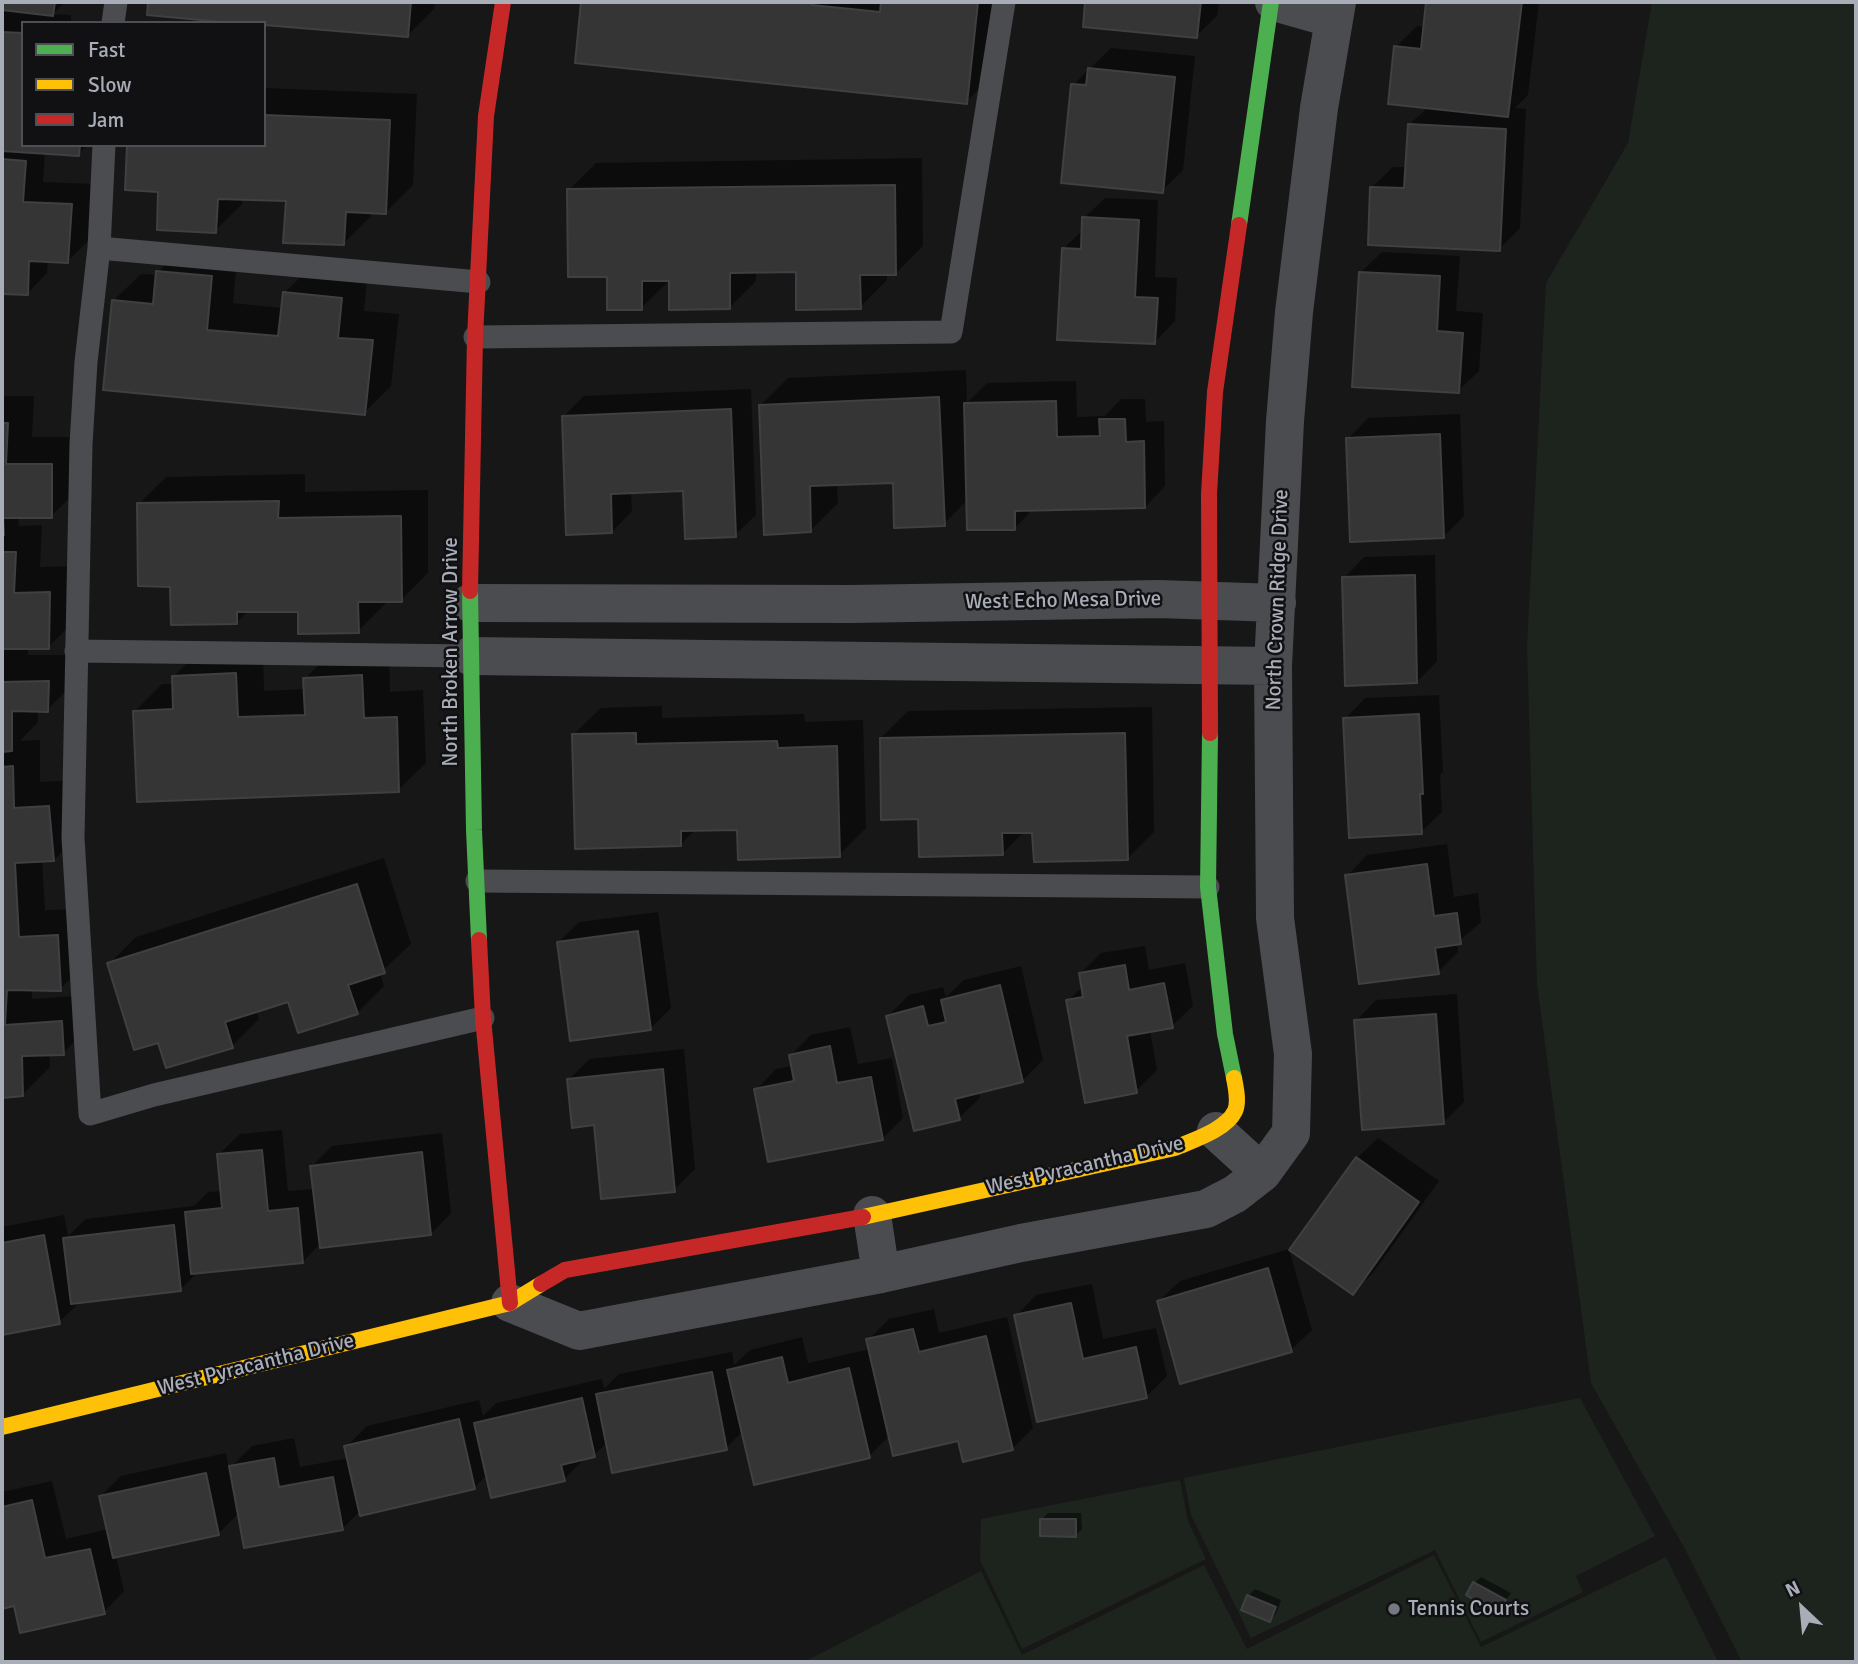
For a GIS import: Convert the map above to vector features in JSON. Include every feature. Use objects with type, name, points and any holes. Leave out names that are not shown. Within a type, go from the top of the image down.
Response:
[{"type":"street","name":"North Broken Arrow Drive","points":[[503,2],[486,116],[480,282],[474,337],[470,656],[483,1018],[510,1303]]},
{"type":"street","name":"North Crown Ridge Drive","points":[[1216,1131],[1236,1111],[1237,1092],[1225,1034],[1208,887],[1211,666],[1209,494],[1215,392],[1273,2],[1335,10],[1319,108],[1294,312],[1285,421],[1273,666],[1275,918],[1293,1054],[1293,1102],[1291,1133],[1262,1173]]},
{"type":"street","name":"West Echo Mesa Drive","points":[[470,603],[850,604],[1211,600],[1277,603]]},
{"type":"street","points":[[848,662],[850,604]]},
{"type":"street","points":[[470,656],[1273,666]]},
{"type":"street","points":[[510,1303],[579,1331],[1206,1209],[1235,1194],[1262,1173],[1216,1131]]},
{"type":"street","name":"West Pyracantha Drive","points":[[2,1427],[510,1303],[565,1270],[872,1215],[1175,1148],[1216,1131]]},
{"type":"street","points":[[872,1215],[881,1274]]},
{"type":"lane","points":[[113,21],[116,2]]},
{"type":"lane","points":[[474,337],[951,332],[1004,2]]},
{"type":"lane","points":[[104,147],[99,248],[86,362],[81,443],[73,838],[90,1114],[154,1095],[483,1018]]},
{"type":"lane","points":[[99,248],[480,282]]},
{"type":"lane","points":[[76,651],[470,656]]},
{"type":"lane","points":[[477,881],[1208,887]]},
{"type":"shaded area","points":[[1652,2],[1856,2],[1856,1662],[1742,1662],[1685,1549],[1591,1383],[1537,984],[1527,646],[1546,283],[1628,143]]},
{"type":"shaded area","points":[[1580,1398],[1655,1536],[1576,1576],[1583,1592],[1481,1642],[1435,1550],[1251,1638],[1191,1515],[1184,1478]]},
{"type":"shaded area","points":[[1180,1480],[1188,1521],[1206,1559],[1022,1649],[980,1560],[981,1519]]},
{"type":"shaded area","name":"Tennis Courts","points":[[1434,1555],[1481,1647],[1666,1557],[1718,1662],[804,1662],[981,1571],[1022,1655],[1204,1565],[1247,1649]]},
{"type":"building","points":[[2,2],[55,2],[53,16],[2,10]]},
{"type":"building","points":[[148,2],[411,2],[408,37],[266,25],[266,21],[212,21],[147,15]]},
{"type":"building","points":[[581,2],[812,2],[812,5],[880,12],[881,2],[978,2],[967,104],[575,63]]},
{"type":"building","points":[[1085,2],[1201,2],[1197,38],[1083,27]]},
{"type":"building","points":[[1426,2],[1522,2],[1508,117],[1388,104],[1394,46],[1421,49]]},
{"type":"building","points":[[2,32],[21,33],[21,147],[80,147],[79,156],[2,151]]},
{"type":"building","points":[[1088,68],[1175,77],[1163,193],[1061,183],[1071,84],[1086,85]]},
{"type":"building","points":[[266,115],[390,120],[386,214],[346,212],[344,245],[283,243],[286,201],[218,199],[216,233],[157,230],[158,192],[125,190],[127,147],[266,147]]},
{"type":"building","points":[[1408,124],[1506,129],[1500,251],[1368,245],[1370,187],[1404,188]]},
{"type":"building","points":[[2,159],[26,161],[23,202],[72,204],[68,263],[29,261],[28,295],[2,294]]},
{"type":"building","points":[[895,185],[896,275],[860,275],[861,309],[796,310],[796,272],[730,273],[730,309],[669,310],[669,281],[642,281],[642,310],[607,310],[607,277],[568,277],[567,189]]},
{"type":"building","points":[[1082,217],[1139,220],[1135,297],[1158,298],[1155,344],[1057,340],[1062,248],[1081,249]]},
{"type":"building","points":[[156,271],[212,276],[207,330],[278,336],[283,292],[342,298],[338,338],[373,340],[365,415],[103,390],[112,300],[153,304]]},
{"type":"building","points":[[1359,272],[1440,276],[1437,331],[1463,333],[1459,393],[1352,387]]},
{"type":"building","points":[[939,397],[945,526],[894,528],[893,483],[810,486],[811,532],[764,535],[759,405]]},
{"type":"building","points":[[1056,401],[1057,437],[1100,436],[1099,419],[1125,419],[1126,442],[1144,441],[1145,508],[1015,511],[1015,530],[967,530],[964,403]]},
{"type":"building","points":[[731,409],[736,537],[685,539],[683,491],[611,494],[612,533],[566,535],[562,416]]},
{"type":"building","points":[[2,423],[8,423],[6,464],[52,464],[52,518],[3,518],[4,535],[2,535]]},
{"type":"building","points":[[1440,434],[1444,538],[1350,542],[1346,438]]},
{"type":"building","points":[[279,501],[278,518],[401,516],[402,602],[358,602],[359,633],[298,634],[298,612],[237,612],[237,624],[171,625],[170,587],[138,586],[137,503]]},
{"type":"building","points":[[2,552],[16,552],[14,593],[50,592],[49,649],[2,649]]},
{"type":"building","points":[[1415,575],[1417,683],[1345,686],[1342,577]]},
{"type":"building","points":[[236,673],[238,717],[305,715],[303,678],[362,675],[364,718],[397,717],[399,792],[137,802],[133,711],[173,709],[172,676]]},
{"type":"building","points":[[49,681],[48,712],[12,711],[12,751],[2,752],[2,682]]},
{"type":"building","points":[[1419,714],[1422,834],[1349,838],[1343,718]]},
{"type":"building","points":[[636,733],[636,744],[777,741],[778,748],[837,746],[840,857],[738,860],[737,830],[681,831],[681,846],[575,849],[572,734]]},
{"type":"building","points":[[1125,733],[1128,860],[1034,862],[1032,833],[1002,833],[1003,855],[919,857],[918,819],[881,820],[880,738]]},
{"type":"building","points":[[13,766],[14,808],[49,806],[54,861],[15,863],[19,937],[58,935],[61,991],[7,990],[5,1025],[62,1021],[64,1055],[22,1056],[23,1096],[2,1098],[2,767]]},
{"type":"building","points":[[1427,864],[1434,916],[1457,913],[1461,944],[1435,948],[1439,974],[1359,984],[1345,875]]},
{"type":"building","points":[[357,884],[385,973],[348,985],[358,1014],[298,1033],[288,1002],[225,1022],[233,1048],[166,1068],[158,1043],[134,1050],[107,963]]},
{"type":"building","points":[[638,931],[651,1030],[570,1041],[557,942]]},
{"type":"building","points":[[1125,965],[1129,990],[1164,983],[1173,1028],[1127,1036],[1137,1093],[1085,1103],[1066,1000],[1083,997],[1079,973]]},
{"type":"building","points":[[1000,985],[1023,1082],[955,1099],[960,1120],[914,1131],[886,1016],[923,1006],[928,1026],[946,1022],[941,1000]]},
{"type":"building","points":[[1436,1014],[1444,1124],[1362,1130],[1354,1020]]},
{"type":"building","points":[[830,1046],[837,1083],[871,1077],[883,1140],[768,1162],[754,1089],[794,1081],[789,1055]]},
{"type":"building","points":[[663,1069],[675,1192],[601,1199],[594,1125],[572,1128],[567,1079]]},
{"type":"building","points":[[262,1150],[268,1211],[298,1208],[303,1263],[191,1274],[185,1212],[222,1208],[217,1154]]},
{"type":"building","points":[[422,1152],[431,1235],[320,1248],[310,1166]]},
{"type":"building","points":[[1356,1157],[1419,1202],[1353,1295],[1289,1250]]},
{"type":"building","points":[[174,1225],[181,1291],[71,1304],[63,1238]]},
{"type":"building","points":[[44,1235],[60,1324],[2,1335],[2,1243]]},
{"type":"building","points":[[1268,1268],[1292,1352],[1180,1384],[1157,1301]]},
{"type":"building","points":[[1071,1303],[1083,1359],[1136,1347],[1147,1398],[1037,1422],[1014,1315]]},
{"type":"building","points":[[913,1329],[919,1352],[986,1336],[1013,1450],[963,1462],[958,1441],[893,1456],[866,1339]]},
{"type":"building","points":[[782,1357],[788,1383],[849,1368],[870,1458],[754,1485],[727,1370]]},
{"type":"building","points":[[712,1372],[727,1450],[612,1473],[596,1394]]},
{"type":"building","points":[[582,1398],[595,1457],[561,1465],[565,1481],[491,1498],[474,1423]]},
{"type":"building","points":[[459,1419],[475,1489],[360,1516],[344,1446]]},
{"type":"building","points":[[274,1458],[279,1487],[333,1477],[343,1530],[244,1548],[229,1466]]},
{"type":"building","points":[[206,1473],[219,1535],[113,1558],[99,1496]]},
{"type":"building","points":[[32,1500],[45,1558],[90,1549],[105,1614],[20,1633],[14,1606],[2,1609],[2,1507]]},
{"type":"building","points":[[1040,1519],[1076,1519],[1076,1537],[1040,1536]]},
{"type":"building","points":[[1473,1582],[1506,1600],[1497,1614],[1466,1595]]},
{"type":"building","points":[[1247,1595],[1276,1607],[1270,1622],[1241,1610]]},
{"type":"traffic: fast","points":[[1239,225],[1271,2]]},
{"type":"traffic: fast","points":[[470,591],[474,830],[479,940]]},
{"type":"traffic: fast","points":[[1210,733],[1208,887],[1225,1034],[1234,1078]]},
{"type":"traffic: slow","points":[[863,1217],[1175,1148],[1208,1134],[1231,1118],[1237,1103],[1234,1078]]},
{"type":"traffic: slow","points":[[2,1427],[510,1303],[541,1284]]},
{"type":"traffic: jam","points":[[470,591],[475,337],[486,116],[503,2]]},
{"type":"traffic: jam","points":[[1210,733],[1209,494],[1215,392],[1239,225]]},
{"type":"traffic: jam","points":[[479,940],[483,1018],[510,1303]]},
{"type":"traffic: jam","points":[[541,1284],[565,1270],[863,1217]]},
{"type":"place","name":"Tennis Courts","points":[[1394,1609]]}]
